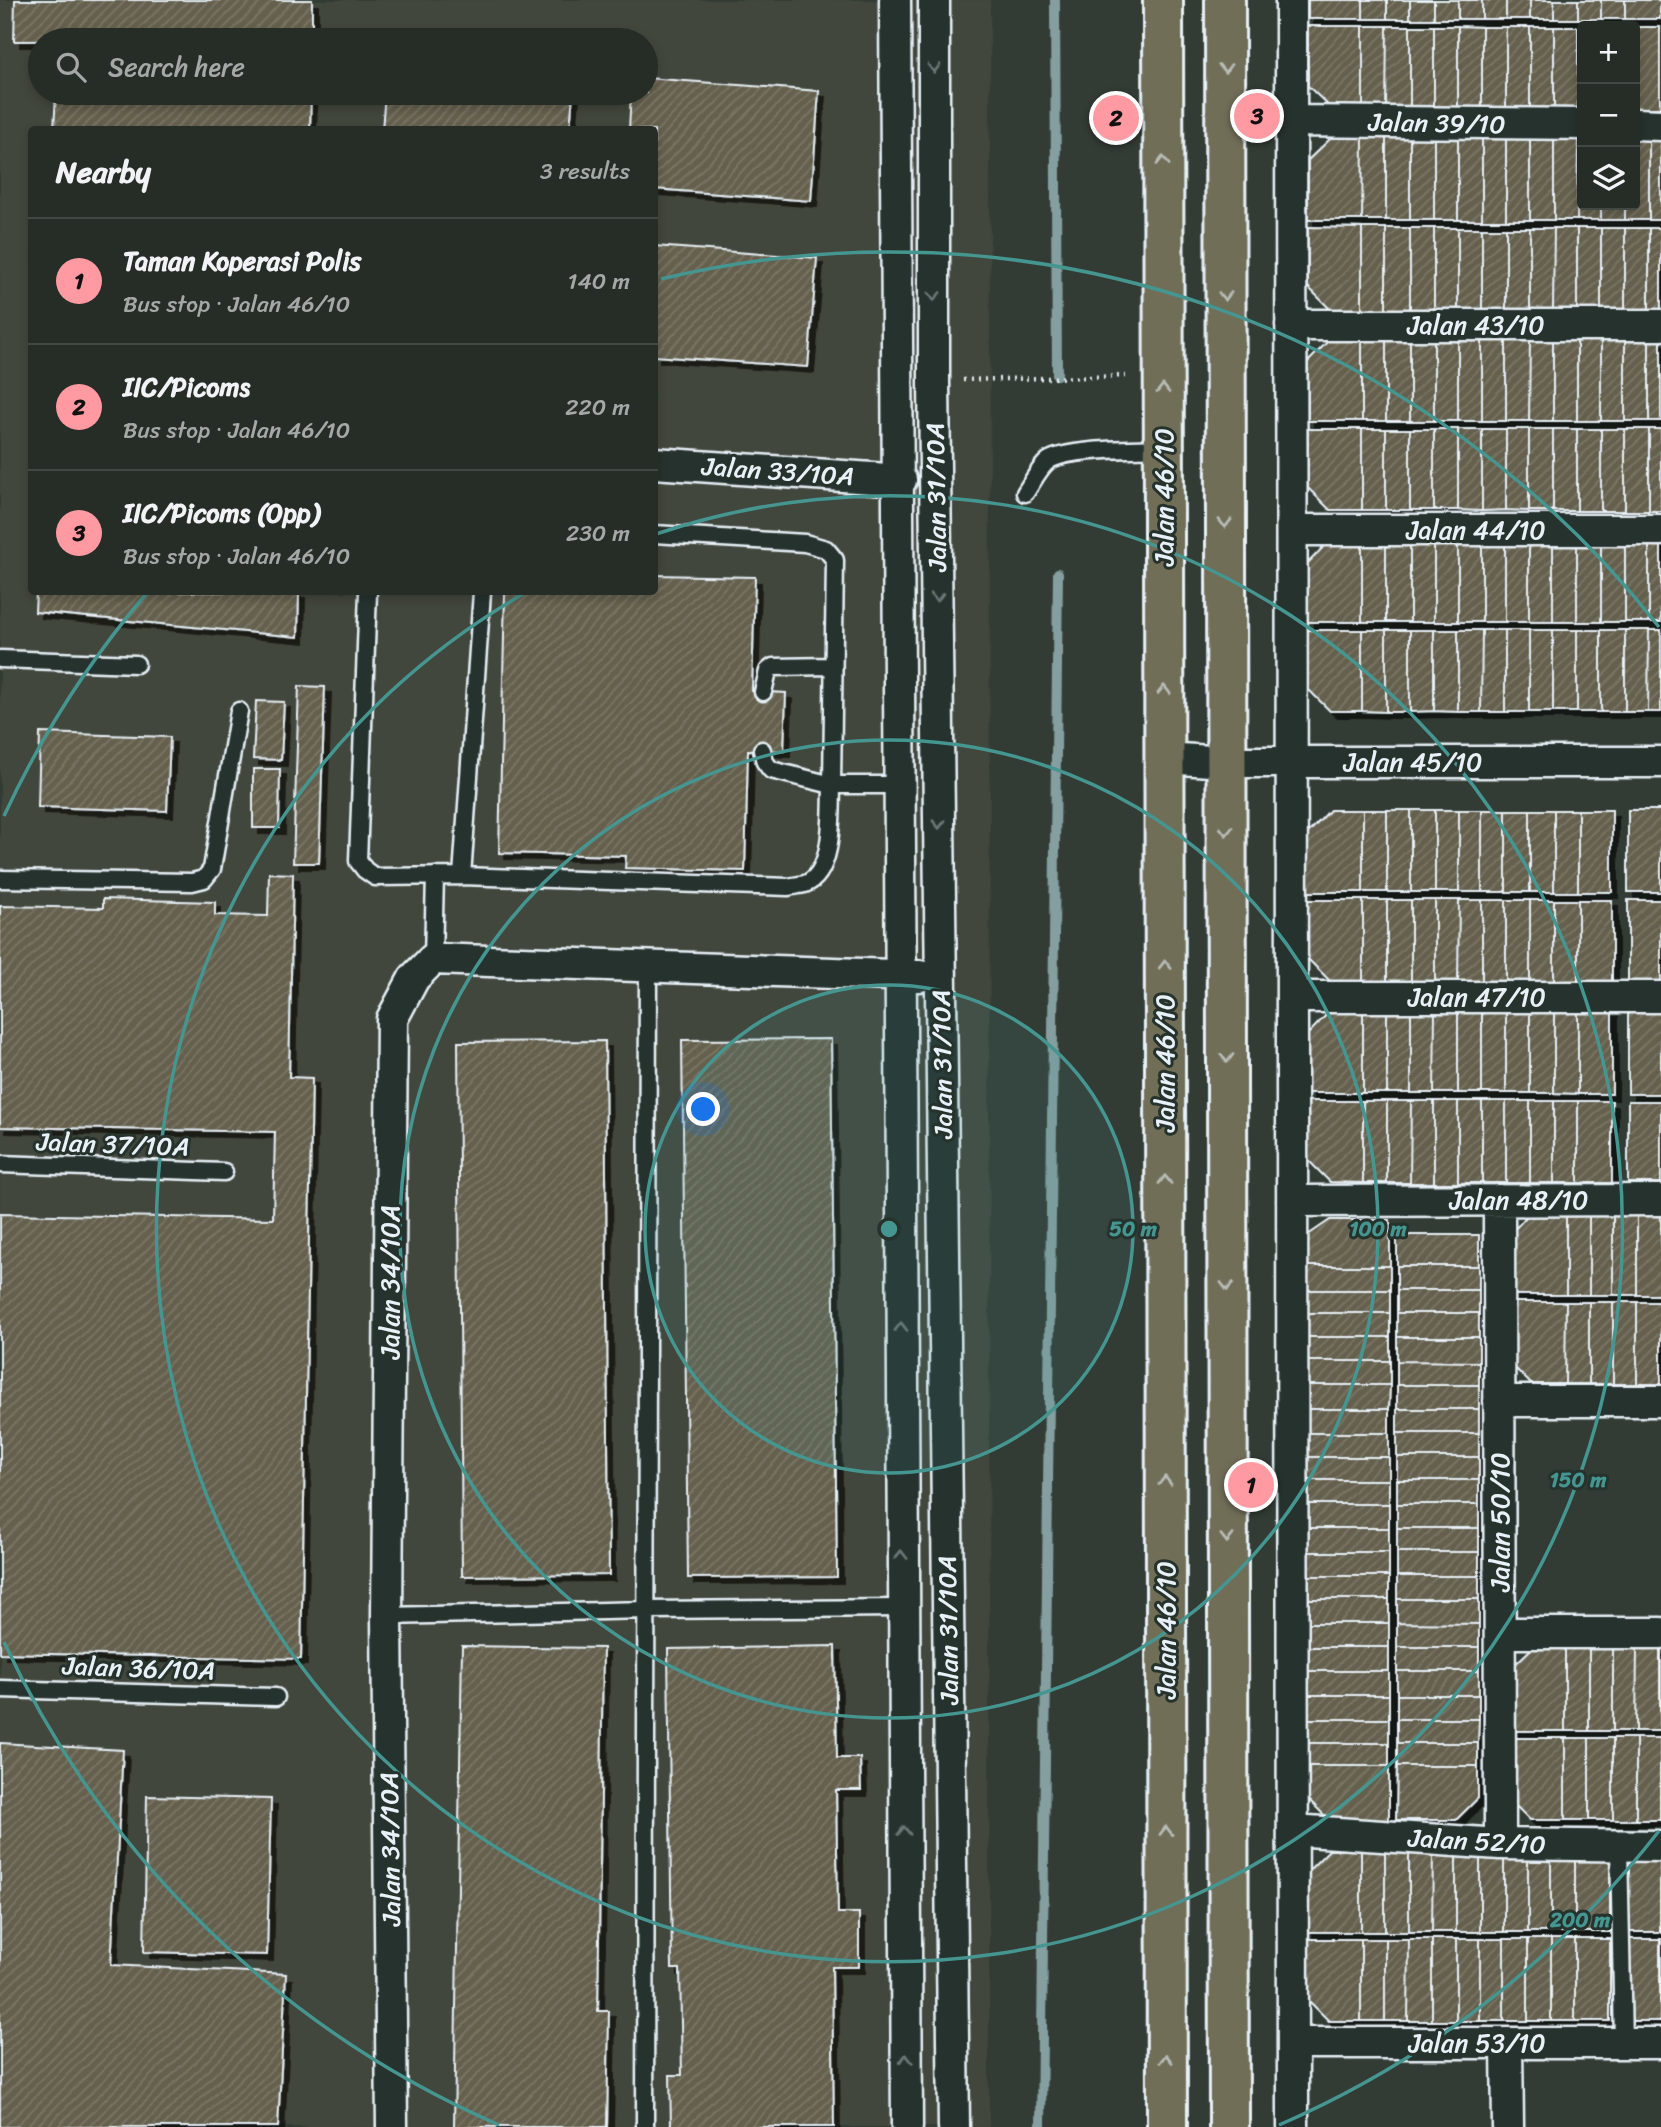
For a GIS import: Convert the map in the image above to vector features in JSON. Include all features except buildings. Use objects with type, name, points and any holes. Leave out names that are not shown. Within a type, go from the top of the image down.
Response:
[{"type":"main road","name":"Jalan 46/10","points":[[1163,0],[1167,2127]]},
{"type":"main road","points":[[1225,0],[1228,2127]]},
{"type":"street","name":"Jalan 31/10A","points":[[895,0],[901,480],[901,1608],[906,2127]]},
{"type":"street","name":"Jalan 31/10A","points":[[934,0],[934,381],[954,2127]]},
{"type":"street","points":[[1291,0],[1293,2127]]},
{"type":"street","name":"Jalan 39/10","points":[[1291,121],[1577,124]]},
{"type":"street","points":[[1640,124],[1661,125]]},
{"type":"street","name":"Jalan 43/10","points":[[1291,325],[1661,325]]},
{"type":"street","name":"Jalan 33/10A","points":[[658,463],[901,480]]},
{"type":"street","name":"Jalan 44/10","points":[[1292,530],[1661,530]]},
{"type":"street","name":"Jalan 45/10","points":[[1164,758],[1226,762],[1661,762]]},
{"type":"street","points":[[432,959],[941,977]]},
{"type":"street","name":"Jalan 34/10A","points":[[393,2127],[387,1616],[392,1019],[414,978],[432,959]]},
{"type":"street","name":"Jalan 47/10","points":[[1292,997],[1661,997]]},
{"type":"street","name":"Jalan 48/10","points":[[1292,1200],[1661,1200]]},
{"type":"street","name":"Jalan 50/10","points":[[1499,1200],[1500,1844]]},
{"type":"street","points":[[1499,1401],[1661,1401]]},
{"type":"street","points":[[1500,1633],[1661,1633]]},
{"type":"street","name":"Jalan 52/10","points":[[1293,1830],[1500,1844],[1661,1846]]},
{"type":"street","name":"Jalan 53/10","points":[[1293,2042],[1661,2043]]},
{"type":"street","points":[[1507,2043],[1508,2127]]},
{"type":"lane","points":[[1025,493],[1046,463],[1058,455],[1164,448]]},
{"type":"lane","points":[[368,595],[358,861],[365,870],[376,877],[462,876],[788,887],[807,883],[822,867],[829,845],[835,560],[826,549],[805,543],[658,534]]},
{"type":"lane","points":[[462,876],[482,595]]},
{"type":"lane","points":[[0,659],[136,664]]},
{"type":"lane","points":[[763,692],[768,671],[773,667],[833,666]]},
{"type":"lane","points":[[0,879],[192,882],[204,879],[212,869],[239,711]]},
{"type":"lane","points":[[762,750],[765,762],[771,770],[832,785],[899,785]]},
{"type":"lane","points":[[432,959],[435,876]]},
{"type":"lane","points":[[645,2127],[648,965]]},
{"type":"lane","name":"Jalan 37/10A","points":[[0,1164],[225,1172]]},
{"type":"lane","points":[[387,1616],[901,1608]]},
{"type":"lane","name":"Jalan 36/10A","points":[[0,1689],[276,1697]]},
{"type":"lane","points":[[1619,1846],[1623,2043]]},
{"type":"path","points":[[934,381],[1163,375]]},
{"type":"shaded area","points":[[0,0],[990,0],[989,2127],[0,2127]]},
{"type":"waterway","points":[[1055,0],[1057,375]]},
{"type":"waterway","points":[[1041,2127],[1058,573]]},
{"type":"place","name":"IIC/Picoms (Opp)","points":[[1257,116]]},
{"type":"place","name":"IIC/Picoms","points":[[1116,118]]},
{"type":"place","name":"Taman Koperasi Polis","points":[[1251,1485]]}]
